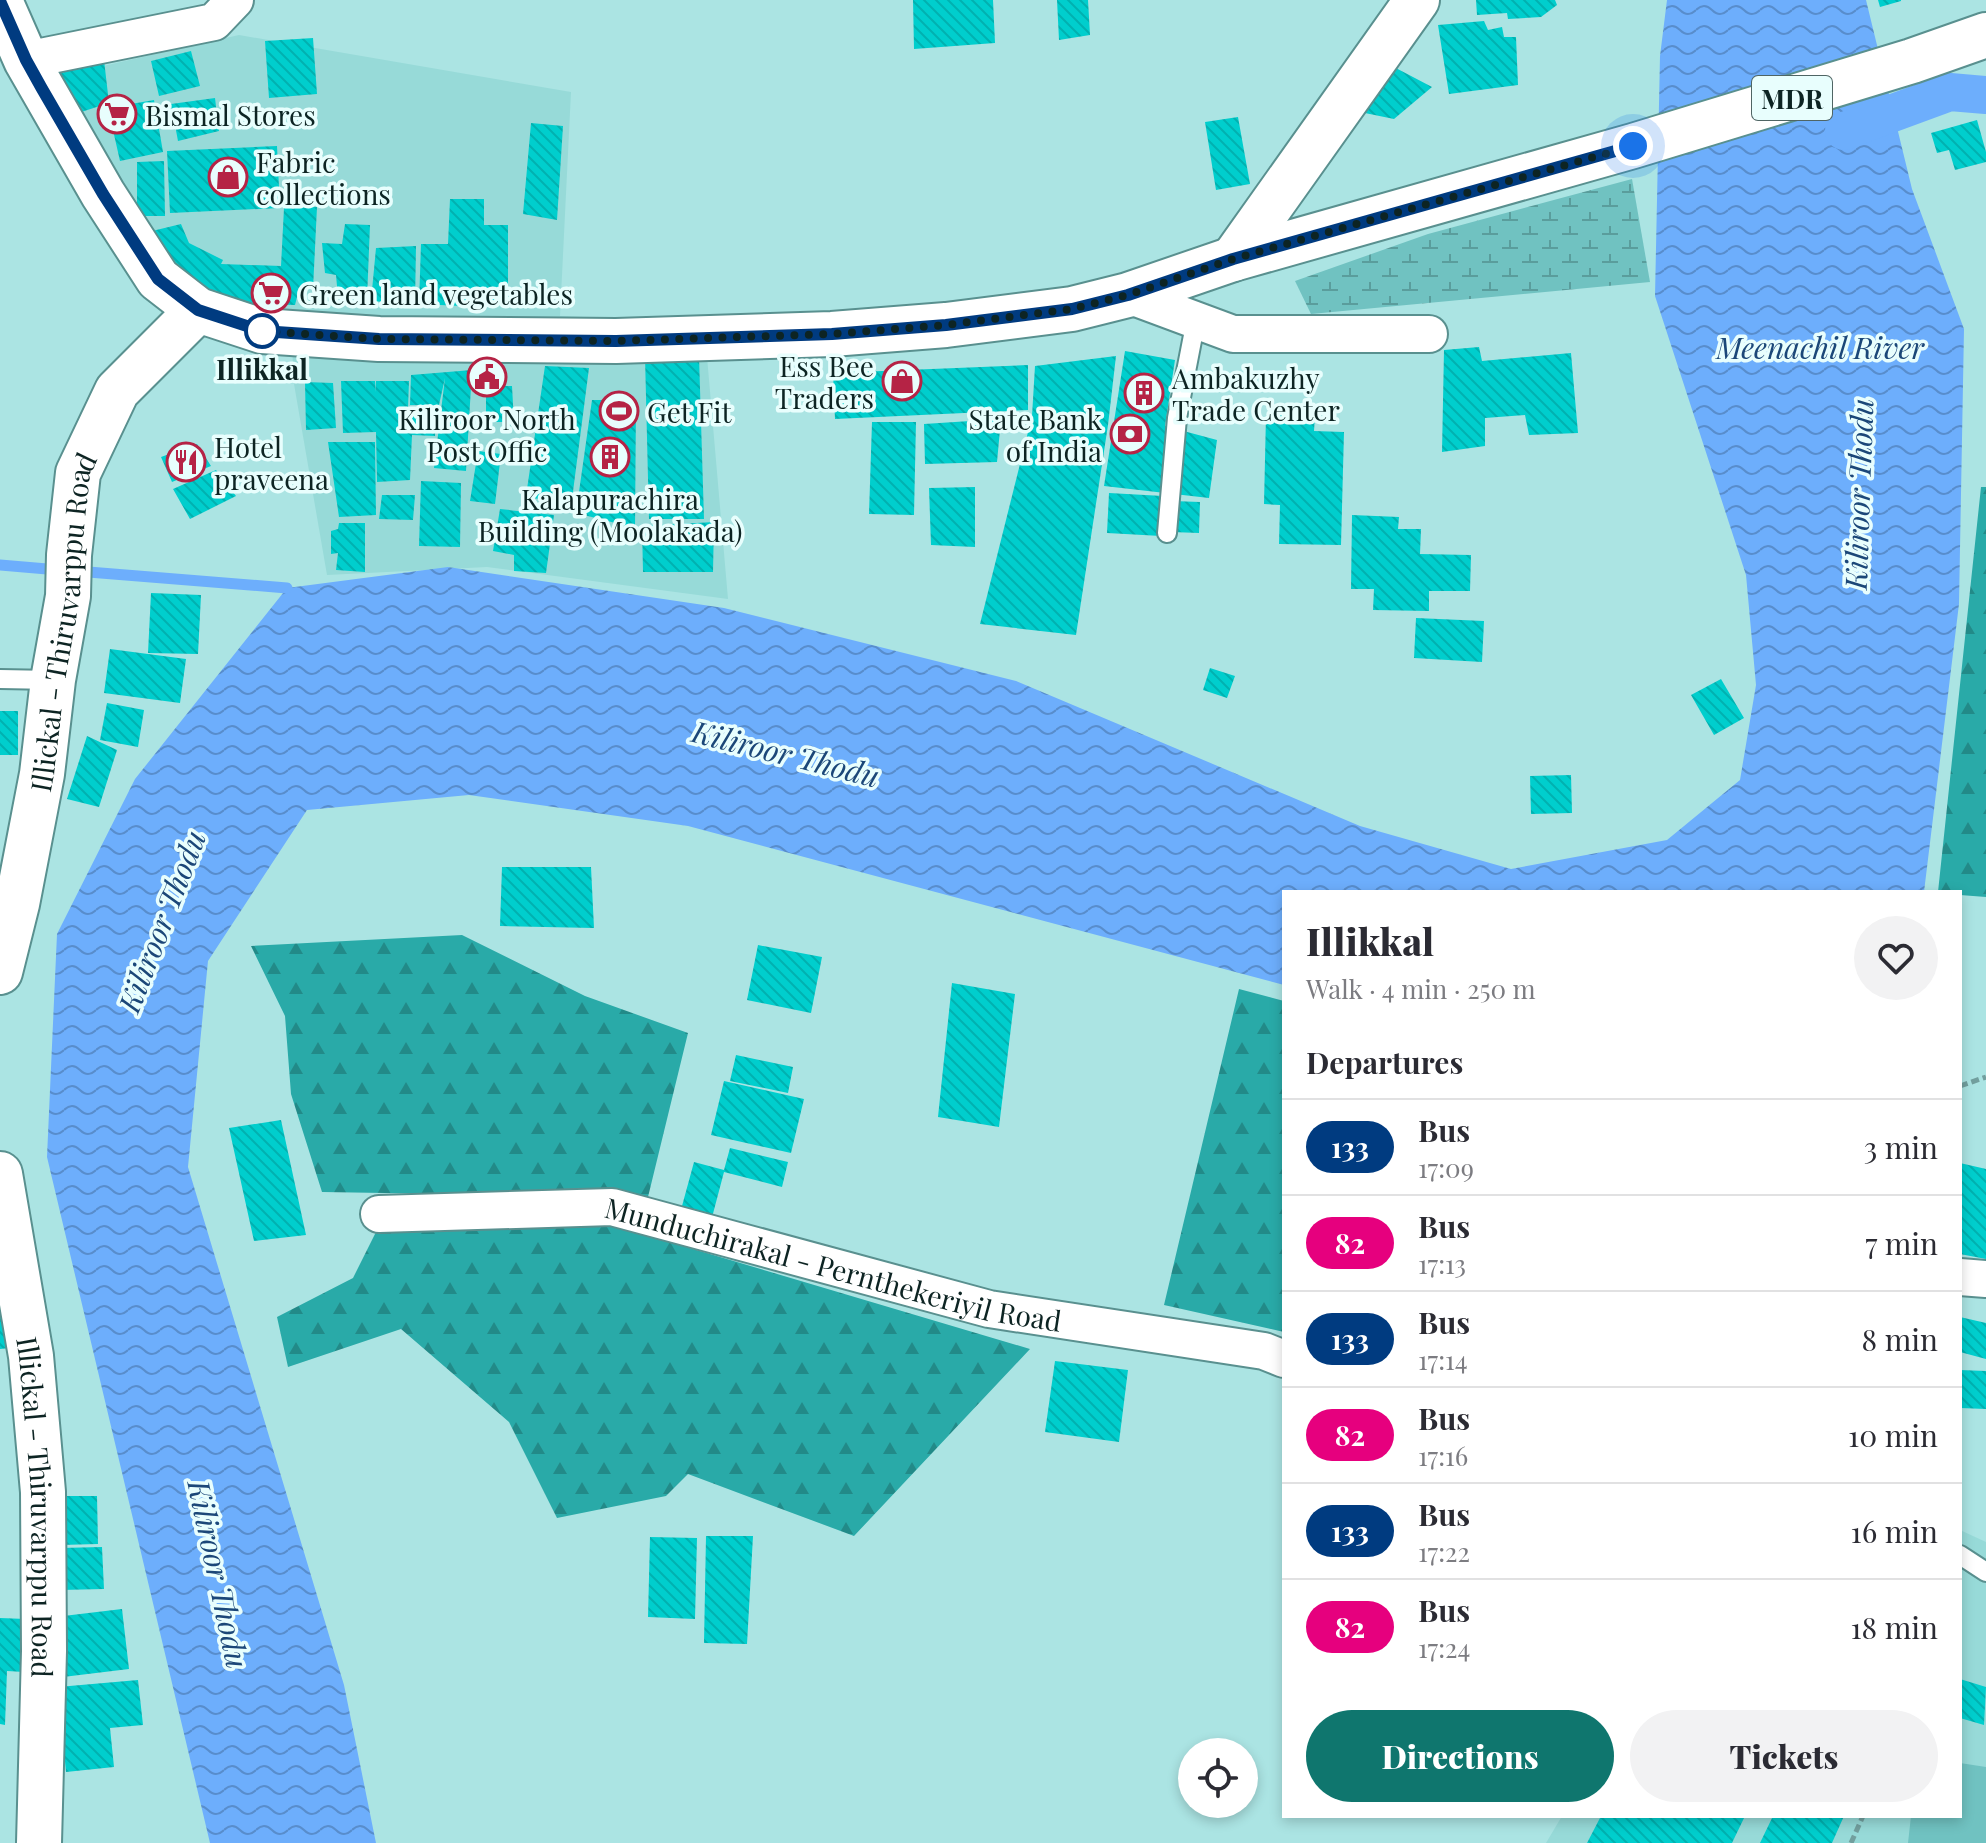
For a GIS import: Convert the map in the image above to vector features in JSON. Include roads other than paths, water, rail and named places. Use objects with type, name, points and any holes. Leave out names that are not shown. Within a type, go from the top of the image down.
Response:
[{"type":"main road","points":[[1233,259],[1417,0]]},
{"type":"main road","name":"MDR","points":[[0,1],[15,49],[158,279],[198,310],[262,331],[379,339],[616,341],[832,334],[946,325],[1072,309],[1128,295],[1233,259],[1633,146],[1968,42]]},
{"type":"main road","name":"Illickal - Thiruvarppu Road","points":[[0,972],[17,904],[42,774],[69,575],[78,473],[117,391],[198,310]]},
{"type":"main road","name":"Illickal - Thiruvarppu Road","points":[[0,1174],[31,1356],[43,1492],[44,1651],[39,1843]]},
{"type":"street","points":[[15,49],[214,22],[235,0]]},
{"type":"street","points":[[1128,295],[1233,334],[1429,334]]},
{"type":"street","name":"Munduchirakal - Pernthekeriyil Road","points":[[379,1214],[612,1207],[989,1309],[1264,1351],[1282,1358]]},
{"type":"street","points":[[1962,1277],[1986,1279]]},
{"type":"lane","points":[[1167,533],[1177,418],[1196,320]]},
{"type":"lane","points":[[0,679],[53,680]]},
{"type":"lane","points":[[1962,1556],[1986,1572]]},
{"type":"water","name":"Meenachil River","points":[[1667,0],[1866,0],[1912,189],[1964,329],[1959,604],[1924,890],[1282,890],[1282,984],[688,826],[469,795],[307,810],[208,961],[188,1167],[344,1685],[376,1843],[210,1843],[47,1157],[57,934],[135,779],[287,588],[448,567],[724,608],[1016,681],[1360,826],[1511,869],[1667,840],[1740,780],[1756,685],[1746,575],[1655,296],[1660,56]]},
{"type":"waterway","points":[[1844,131],[1950,92],[1986,95]]},
{"type":"waterway","points":[[0,565],[59,570]]},
{"type":"waterway","points":[[76,571],[287,588]]},
{"type":"place","name":"Bismal Stores","points":[[117,114]]},
{"type":"place","name":"Fabric collections","points":[[228,177]]},
{"type":"place","name":"Green land vegetables","points":[[271,293]]},
{"type":"place","name":"Illikkal","points":[[262,331]]},
{"type":"place","name":"Kiliroor North Post Offic","points":[[487,377]]},
{"type":"place","name":"Ess Bee Traders","points":[[902,381]]},
{"type":"place","name":"Ambakuzhy Trade Center","points":[[1144,393]]},
{"type":"place","name":"Get Fit","points":[[619,411]]},
{"type":"place","name":"State Bank of India","points":[[1130,434]]},
{"type":"place","name":"Kalapurachira Building (Moolakada)","points":[[610,457]]},
{"type":"place","name":"Hotel praveena","points":[[186,462]]},
{"type":"water label","name":"Kiliroor Thodu","points":[[1858,494]]},
{"type":"water label","name":"Kiliroor Thodu","points":[[786,753]]},
{"type":"water label","name":"Kiliroor Thodu","points":[[161,921]]},
{"type":"water label","name":"Kiliroor Thodu","points":[[219,1574]]}]
